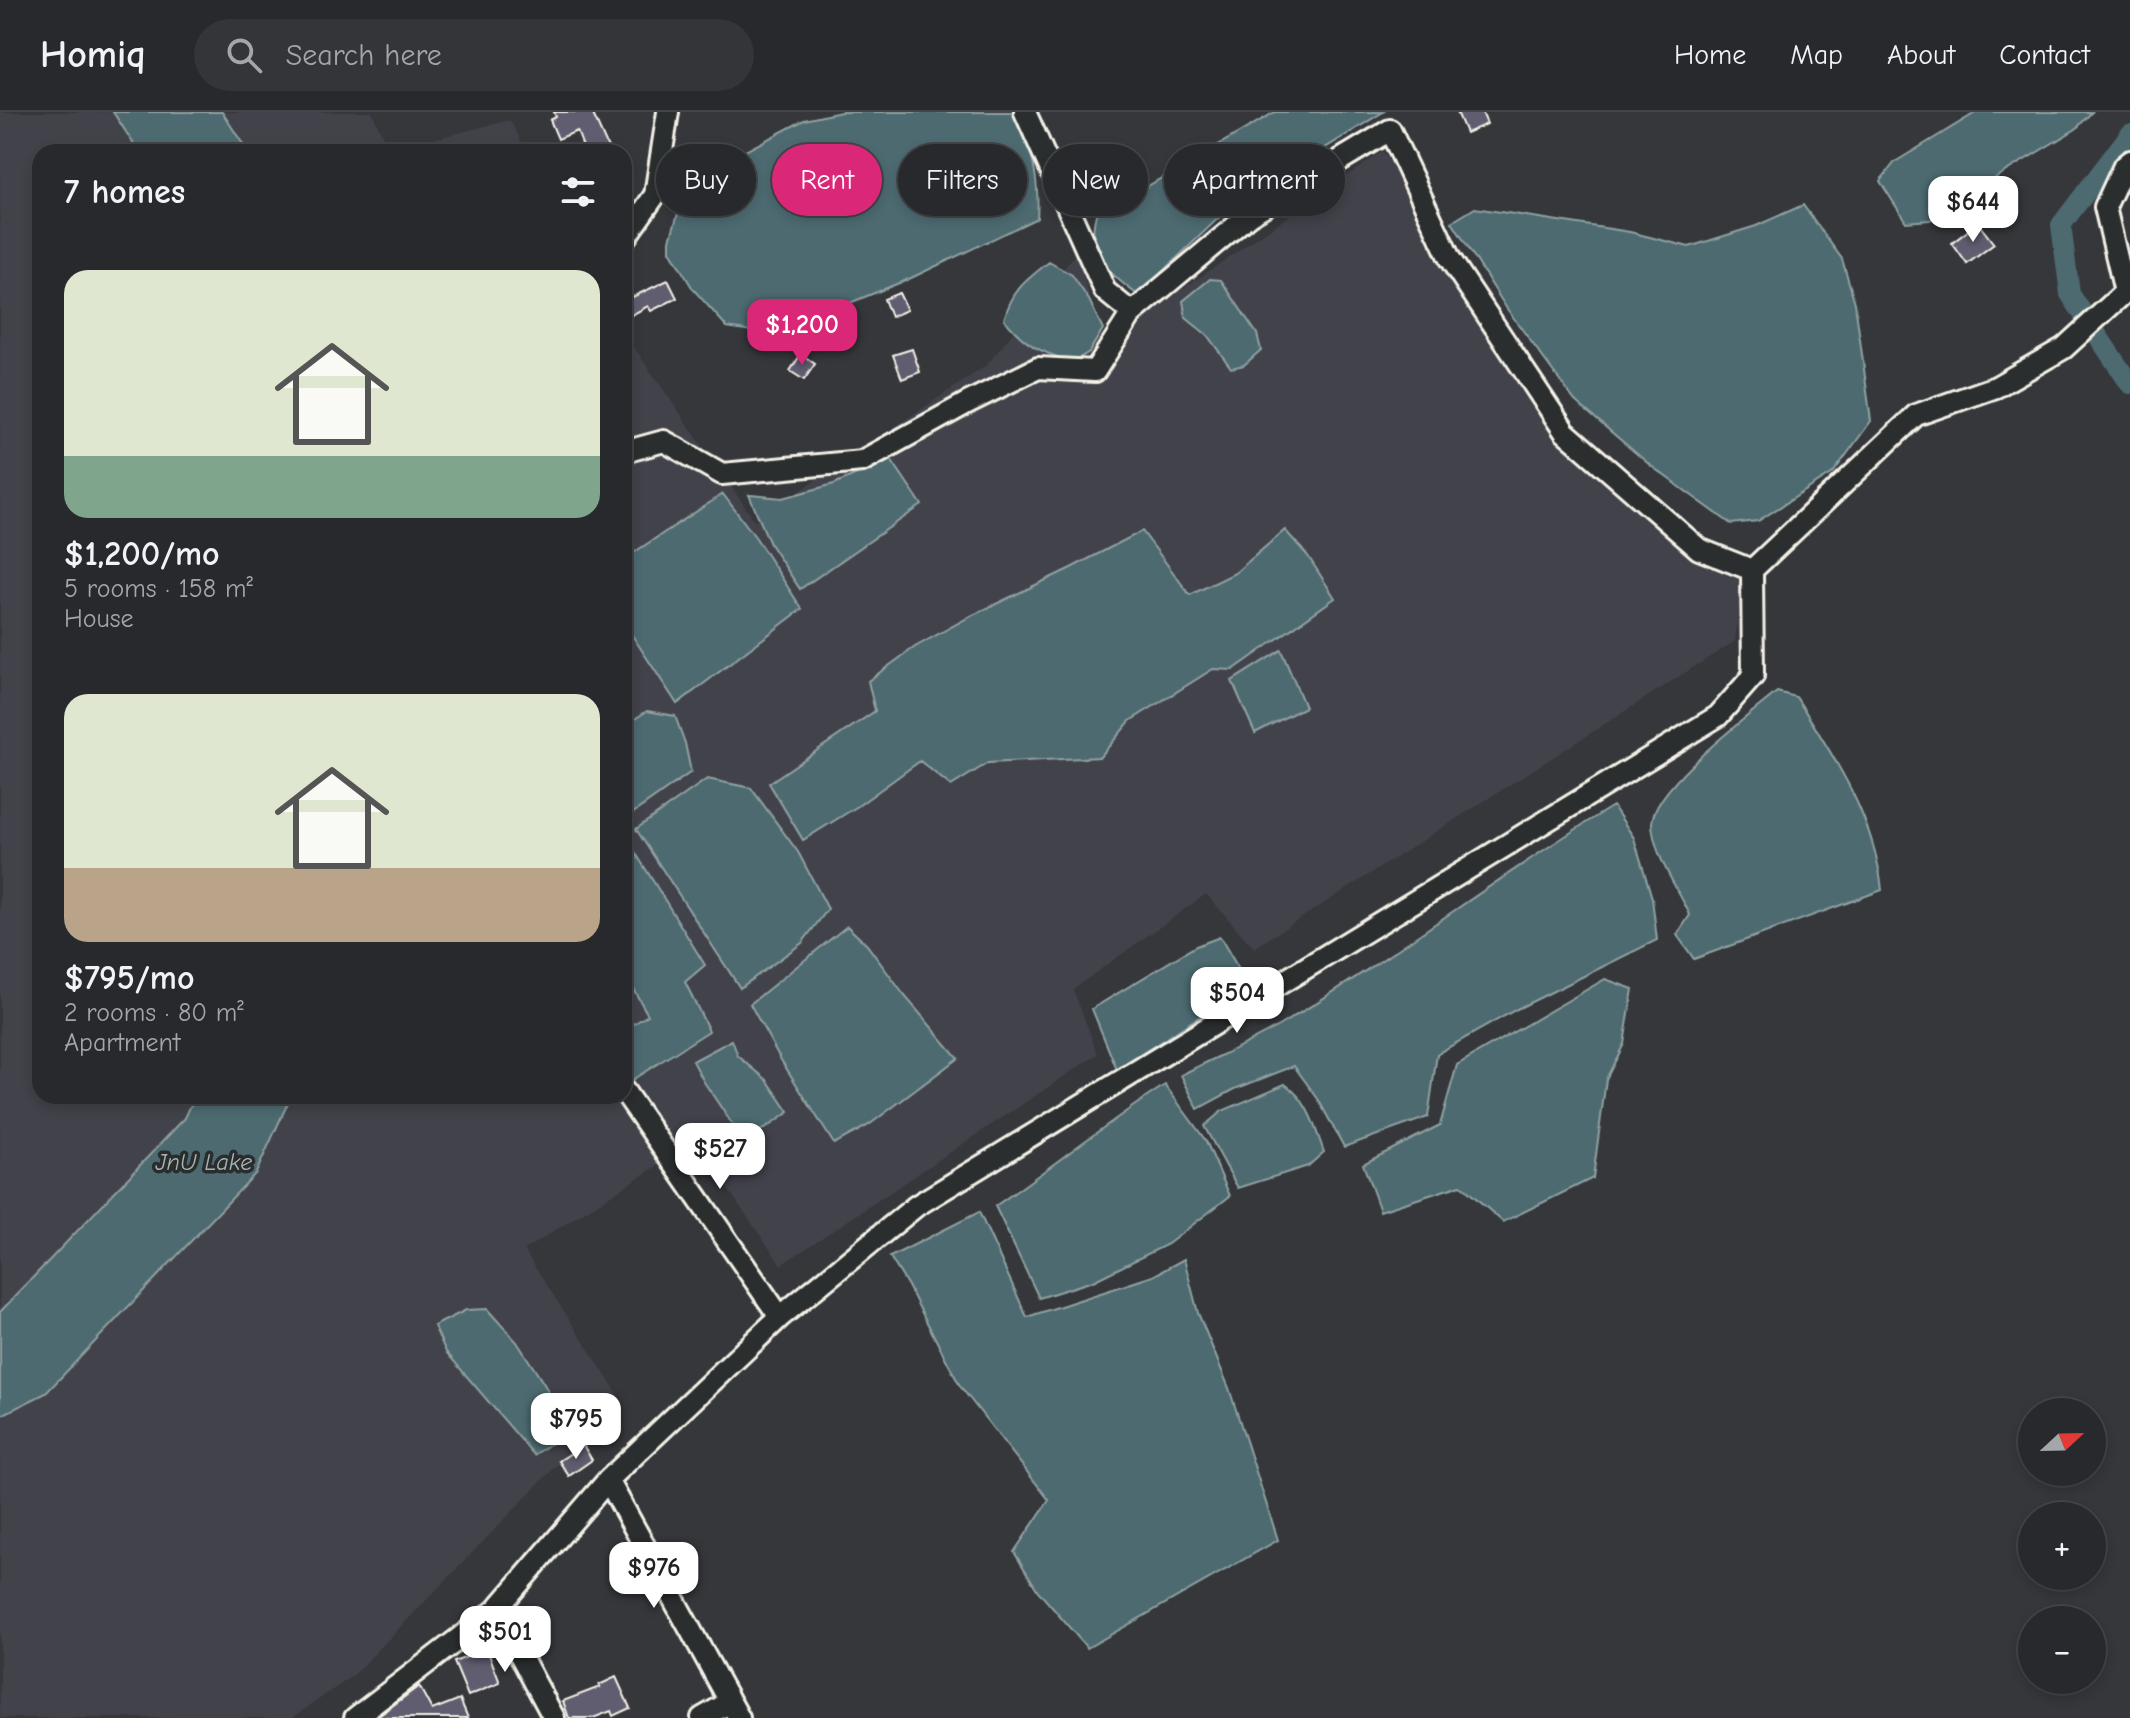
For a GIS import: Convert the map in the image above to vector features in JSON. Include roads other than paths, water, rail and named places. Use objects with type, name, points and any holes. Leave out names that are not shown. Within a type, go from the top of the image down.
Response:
[{"type":"street","points":[[632,228],[655,195],[668,112]]},
{"type":"street","points":[[1025,112],[1105,291],[1132,313]]},
{"type":"street","points":[[632,450],[664,441],[722,474],[862,461],[1038,368],[1095,371],[1132,313],[1249,215],[1390,130],[1450,259],[1565,432],[1699,549],[1752,570]]},
{"type":"street","points":[[355,1718],[496,1610],[608,1480],[780,1317],[916,1206],[1718,716],[1753,676],[1752,570],[1916,415],[1996,387],[2064,348],[2125,292],[2105,207],[2124,166],[2130,161]]},
{"type":"street","points":[[632,1103],[780,1317]]},
{"type":"street","points":[[608,1480],[735,1710],[702,1718]]},
{"type":"street","points":[[496,1610],[554,1718]]},
{"type":"water","points":[[113,112],[222,112],[243,144],[134,144]]},
{"type":"water","points":[[841,112],[1019,112],[1034,165],[1037,218],[909,279],[793,326],[764,333],[727,327],[693,289],[670,251],[677,216],[756,216],[756,145],[804,120]]},
{"type":"water","points":[[1275,112],[1383,112],[1332,144],[1220,144]]},
{"type":"water","points":[[1977,112],[2092,112],[2076,129],[1998,176],[1962,204],[1930,220],[1906,222],[1880,181],[1895,162]]},
{"type":"water","points":[[1164,177],[1164,216],[1221,216],[1138,295],[1101,260],[1096,250],[1094,225],[1096,216],[1148,216],[1148,186]]},
{"type":"water","points":[[1803,205],[1842,259],[1855,303],[1871,421],[1833,473],[1758,521],[1731,524],[1651,466],[1575,401],[1507,309],[1452,222],[1475,208],[1630,232],[1689,247],[1756,226]]},
{"type":"water","points":[[1049,262],[1072,275],[1103,329],[1089,352],[1073,362],[1034,347],[1004,319],[1011,300],[1021,286]]},
{"type":"water","points":[[1210,279],[1221,280],[1257,334],[1261,350],[1244,365],[1231,368],[1207,335],[1186,318],[1183,301]]},
{"type":"water","points":[[891,459],[922,505],[800,589],[770,544],[749,495],[783,498],[834,484]]},
{"type":"water","points":[[723,494],[802,609],[677,704],[632,635],[632,554]]},
{"type":"water","points":[[1285,530],[1308,556],[1335,598],[1233,670],[1213,669],[1130,721],[1100,757],[988,763],[951,786],[920,761],[858,806],[803,840],[769,783],[875,711],[868,681],[915,647],[1142,531],[1190,595],[1235,573]]},
{"type":"water","points":[[1281,650],[1305,707],[1255,733],[1232,681]]},
{"type":"water","points":[[1777,692],[1796,697],[1851,789],[1871,838],[1882,890],[1694,959],[1677,935],[1690,915],[1657,848],[1652,824],[1656,809],[1684,773]]},
{"type":"water","points":[[647,711],[675,716],[691,772],[632,813],[632,721]]},
{"type":"water","points":[[707,779],[751,788],[798,852],[828,909],[802,943],[740,988],[636,829]]},
{"type":"water","points":[[1613,806],[1634,838],[1652,898],[1657,940],[1517,1009],[1437,1054],[1428,1117],[1344,1147],[1318,1099],[1294,1066],[1235,1089],[1198,1109],[1181,1075],[1268,1032],[1322,999]]},
{"type":"water","points":[[632,847],[705,965],[685,982],[709,1031],[632,1080],[632,1025],[648,1015],[632,987]]},
{"type":"water","points":[[847,926],[867,945],[904,995],[958,1058],[869,1125],[834,1144],[750,1004]]},
{"type":"water","points":[[1220,937],[1248,985],[1117,1070],[1092,1009],[1196,946]]},
{"type":"water","points":[[1605,979],[1633,989],[1624,1044],[1606,1079],[1593,1178],[1503,1222],[1461,1185],[1380,1211],[1363,1164],[1440,1125],[1457,1065]]},
{"type":"water","points":[[732,1040],[738,1056],[767,1080],[789,1112],[766,1128],[742,1139],[693,1061]]},
{"type":"water","points":[[1285,1084],[1305,1106],[1324,1152],[1308,1166],[1238,1188],[1204,1126],[1222,1111]]},
{"type":"water","points":[[1165,1085],[1206,1141],[1230,1196],[1168,1244],[1093,1281],[1039,1298],[995,1206]]},
{"type":"water","name":"JnU Lake","points":[[191,1104],[287,1104],[256,1173],[46,1393],[0,1416],[0,1312],[185,1118]]},
{"type":"water","points":[[979,1212],[1027,1317],[1153,1276],[1184,1259],[1198,1313],[1229,1388],[1278,1540],[1087,1648],[1038,1591],[1014,1552],[1049,1500],[960,1386],[890,1257]]},
{"type":"water","points":[[487,1309],[517,1342],[564,1420],[562,1436],[534,1455],[446,1352],[434,1326],[466,1310]]},
{"type":"waterway","points":[[2130,134],[2061,225],[2070,294],[2130,384]]}]
